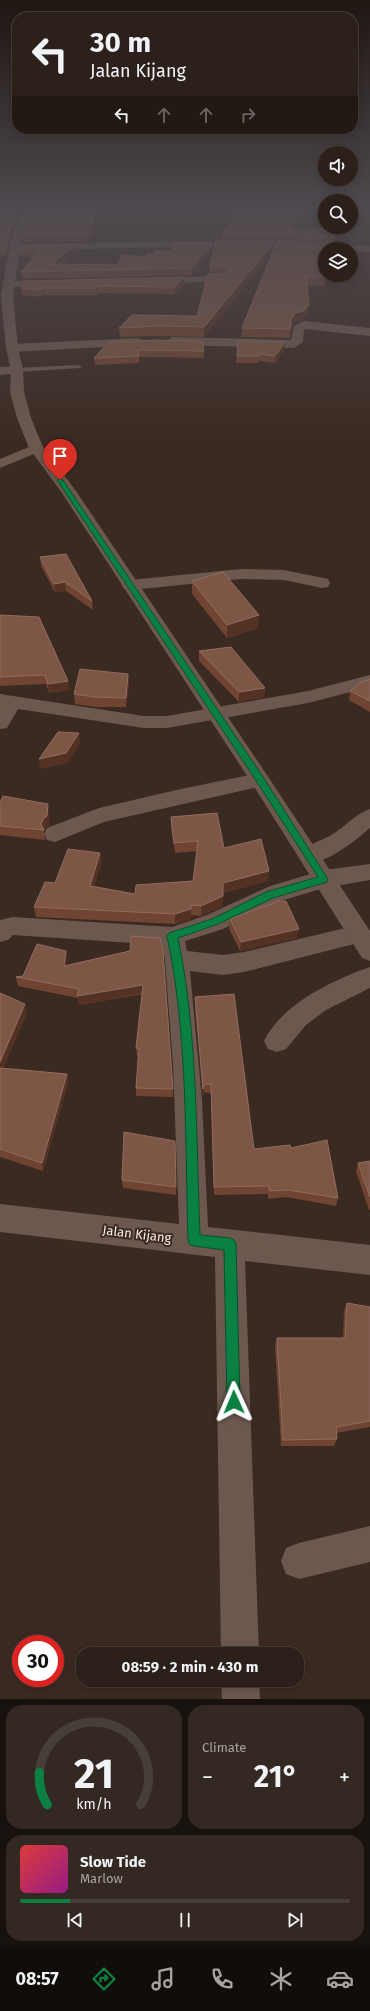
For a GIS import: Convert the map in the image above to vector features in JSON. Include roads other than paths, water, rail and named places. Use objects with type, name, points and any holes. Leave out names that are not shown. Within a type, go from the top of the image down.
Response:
[{"type":"street","points":[[0,933],[6,928],[13,926],[175,948],[223,965],[364,942],[260,780],[68,491],[36,448],[8,370],[12,348],[5,292],[53,285]]},
{"type":"street","points":[[12,348],[153,342],[294,344],[297,342],[298,329],[300,326],[309,325],[370,332]]},
{"type":"street","points":[[0,464],[36,448]]},
{"type":"street","points":[[130,585],[241,574],[284,575],[322,582]]},
{"type":"street","points":[[0,723],[7,701],[144,722],[167,722],[308,698],[370,681]]},
{"type":"street","points":[[55,834],[99,816],[174,797],[260,780]]},
{"type":"street","points":[[310,856],[342,838],[370,817]]},
{"type":"street","points":[[175,948],[215,922],[270,895],[324,879],[370,872]]},
{"type":"street","points":[[175,948],[185,1027],[190,1110],[194,1240]]},
{"type":"street","points":[[277,1041],[297,1017],[317,1003],[370,977]]},
{"type":"street","name":"Jalan Kijang","points":[[0,1218],[370,1260]]},
{"type":"street","points":[[230,1244],[240,1647]]},
{"type":"street","points":[[299,1561],[370,1544]]},
{"type":"street","points":[[240,1687],[241,1699]]},
{"type":"lane","points":[[8,370],[78,367]]}]
